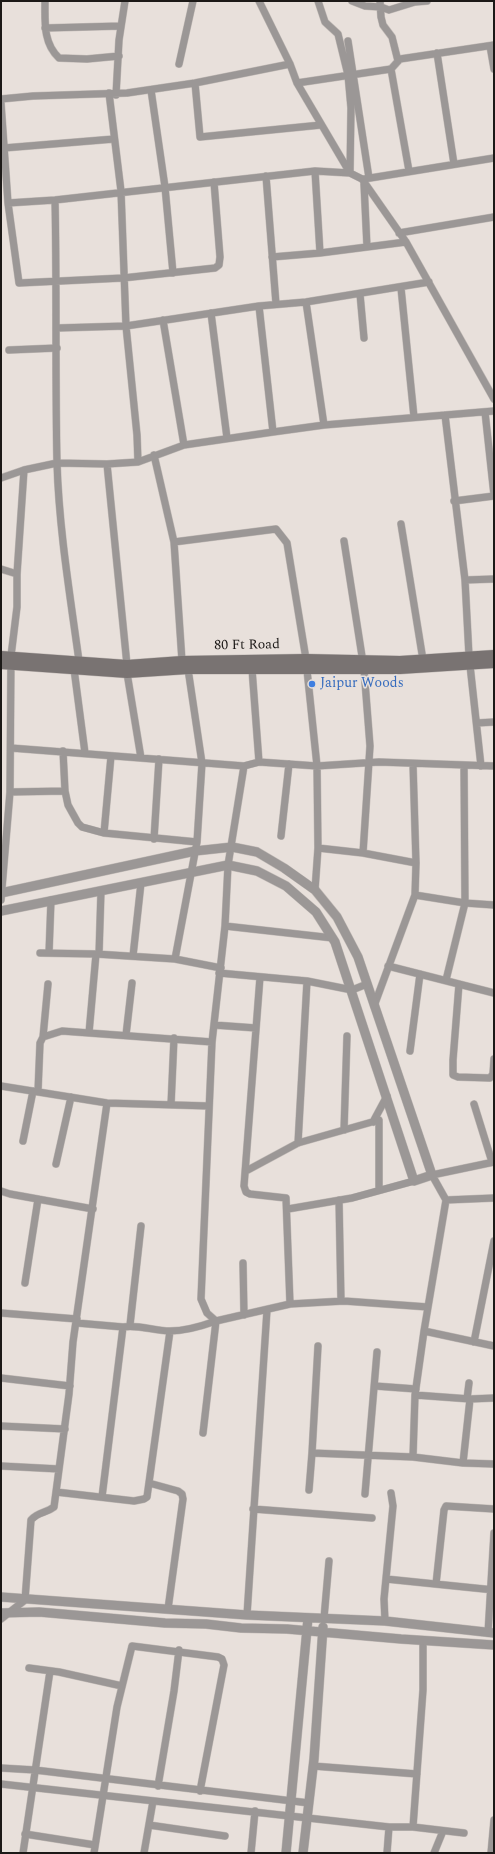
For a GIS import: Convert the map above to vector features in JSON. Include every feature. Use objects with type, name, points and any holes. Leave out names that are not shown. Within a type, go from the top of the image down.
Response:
[{"type":"main road","name":"80 Ft Road","points":[[363,665],[400,669],[470,660],[494,655]]},
{"type":"main road","name":"80 Ft Road","points":[[6,660],[127,669],[185,665],[363,665],[423,660],[470,660],[494,663]]},
{"type":"main road","name":"80 Ft Road","points":[[185,665],[252,669],[306,665]]},
{"type":"street","points":[[45,1],[45,28],[47,40],[53,52],[59,58],[87,59],[119,56]]},
{"type":"street","points":[[125,1],[121,26],[119,56],[112,94],[114,139],[121,191],[123,278],[126,326],[137,435],[138,462]]},
{"type":"street","points":[[179,64],[192,1]]},
{"type":"street","points":[[259,1],[290,64],[296,83],[350,173]]},
{"type":"street","points":[[318,1],[325,22],[338,34],[351,75],[350,173]]},
{"type":"street","points":[[352,1],[365,6],[380,4],[389,10],[415,2],[427,1]]},
{"type":"street","points":[[380,4],[380,17],[383,25],[392,37],[398,61]]},
{"type":"street","points":[[45,28],[121,26]]},
{"type":"street","points":[[348,41],[365,180],[367,248]]},
{"type":"street","points":[[296,83],[391,69],[400,59],[492,45],[494,69]]},
{"type":"street","points":[[437,53],[454,164]]},
{"type":"street","points":[[1,99],[33,96],[112,94],[151,90],[195,83],[290,64]]},
{"type":"street","points":[[391,69],[409,171]]},
{"type":"street","points":[[195,83],[200,137],[322,125]]},
{"type":"street","points":[[151,90],[165,187],[173,273]]},
{"type":"street","points":[[1,103],[8,203],[19,283],[123,278],[214,268],[219,265],[220,257],[214,182]]},
{"type":"street","points":[[4,148],[114,139]]},
{"type":"street","points":[[365,180],[409,171],[494,158]]},
{"type":"street","points":[[315,171],[320,253]]},
{"type":"street","points":[[8,203],[55,200],[121,191],[315,171],[350,173],[365,180],[406,242],[494,399]]},
{"type":"street","points":[[266,176],[276,304]]},
{"type":"street","points":[[55,200],[57,282],[57,463],[61,524],[86,753]]},
{"type":"street","points":[[399,233],[494,217]]},
{"type":"street","points":[[272,257],[367,248],[406,242]]},
{"type":"street","points":[[57,328],[126,326],[259,306],[306,302],[401,288],[429,282]]},
{"type":"street","points":[[401,288],[414,417]]},
{"type":"street","points":[[360,294],[364,338]]},
{"type":"street","points":[[306,302],[324,426]]},
{"type":"street","points":[[259,306],[273,432]]},
{"type":"street","points":[[211,313],[227,438]]},
{"type":"street","points":[[163,320],[184,445]]},
{"type":"street","points":[[9,350],[57,348]]},
{"type":"street","points":[[1,478],[24,470],[57,463],[107,464],[138,462],[184,445],[227,438],[324,426],[494,411]]},
{"type":"street","points":[[454,501],[494,496],[485,412]]},
{"type":"street","points":[[445,415],[454,501],[465,580],[470,660],[481,766]]},
{"type":"street","points":[[154,455],[174,542],[185,665],[202,763],[197,842],[175,959]]},
{"type":"street","points":[[107,464],[127,669],[141,758]]},
{"type":"street","points":[[1,900],[4,828],[10,792],[11,748],[6,660],[16,607],[24,470]]},
{"type":"street","points":[[401,524],[423,660]]},
{"type":"street","points":[[174,542],[276,529],[287,543],[306,665],[317,766],[318,848],[315,890]]},
{"type":"street","points":[[344,541],[363,665],[370,746],[363,853]]},
{"type":"street","points":[[1,568],[17,574]]},
{"type":"street","points":[[465,580],[494,579]]},
{"type":"street","points":[[252,669],[259,762]]},
{"type":"street","points":[[477,723],[494,722]]},
{"type":"street","points":[[11,748],[244,766],[259,762],[317,766],[369,763],[494,766]]},
{"type":"street","points":[[63,751],[65,791],[68,805],[78,823],[82,827],[104,833],[197,842]]},
{"type":"street","points":[[104,833],[111,756]]},
{"type":"street","points":[[154,839],[159,759]]},
{"type":"street","points":[[281,836],[288,764]]},
{"type":"street","points":[[374,1006],[414,896],[416,863],[413,764]]},
{"type":"street","points":[[446,980],[465,904],[464,765]]},
{"type":"street","points":[[216,1321],[207,1313],[201,1299],[212,1042],[225,926],[228,865],[244,766]]},
{"type":"street","points":[[10,792],[65,791]]},
{"type":"street","points":[[1,893],[195,851],[232,847],[257,852],[284,868],[315,890],[337,917],[358,957],[432,1175],[446,1200],[424,1331],[416,1392],[413,1456]]},
{"type":"street","points":[[318,848],[363,853],[416,863]]},
{"type":"street","points":[[1,910],[228,865],[258,871],[286,886],[316,912],[333,938],[352,990],[414,1181]]},
{"type":"street","points":[[133,956],[141,883]]},
{"type":"street","points":[[89,1033],[97,954],[101,891]]},
{"type":"street","points":[[414,896],[465,904],[494,904]]},
{"type":"street","points":[[50,953],[51,900]]},
{"type":"street","points":[[225,926],[333,938]]},
{"type":"street","points":[[40,953],[97,954],[175,959],[220,970],[260,977],[307,981],[352,990],[367,984]]},
{"type":"street","points":[[388,966],[494,993]]},
{"type":"street","points":[[410,1051],[420,974]]},
{"type":"street","points":[[260,977],[244,1186],[246,1192],[284,1197],[287,1200],[290,1304]]},
{"type":"street","points":[[298,1143],[307,981]]},
{"type":"street","points":[[126,1035],[132,982]]},
{"type":"street","points":[[24,1141],[36,1091],[40,1043],[43,1037],[48,984]]},
{"type":"street","points":[[459,984],[452,1060],[453,1075],[458,1077],[490,1078],[493,1074],[494,1059]]},
{"type":"street","points":[[214,1025],[256,1028]]},
{"type":"street","points":[[43,1037],[62,1031],[174,1038],[212,1042]]},
{"type":"street","points":[[344,1130],[347,1036]]},
{"type":"street","points":[[171,1105],[174,1038]]},
{"type":"street","points":[[1,1086],[107,1103],[209,1106]]},
{"type":"street","points":[[373,1122],[387,1096]]},
{"type":"street","points":[[56,1164],[70,1097]]},
{"type":"street","points":[[3,1615],[24,1600],[31,1520],[37,1513],[50,1510],[54,1507],[70,1386],[73,1342],[107,1103]]},
{"type":"street","points":[[288,1209],[339,1200],[432,1175],[493,1162],[474,1104]]},
{"type":"street","points":[[246,1171],[298,1143],[379,1120],[379,1190]]},
{"type":"street","points":[[1,1190],[10,1194],[93,1209]]},
{"type":"street","points":[[446,1200],[494,1198]]},
{"type":"street","points":[[25,1283],[38,1199]]},
{"type":"street","points":[[339,1200],[341,1301]]},
{"type":"street","points":[[102,1497],[141,1226]]},
{"type":"street","points":[[474,1342],[494,1241]]},
{"type":"street","points":[[243,1263],[244,1315]]},
{"type":"street","points":[[1,1312],[170,1331],[197,1328],[216,1321],[290,1304],[341,1301],[428,1306]]},
{"type":"street","points":[[247,1615],[267,1310]]},
{"type":"street","points":[[203,1433],[216,1321]]},
{"type":"street","points":[[56,1492],[134,1501],[147,1497],[170,1331]]},
{"type":"street","points":[[424,1331],[494,1346]]},
{"type":"street","points":[[309,1490],[318,1346]]},
{"type":"street","points":[[365,1494],[377,1352]]},
{"type":"street","points":[[1,1378],[70,1386]]},
{"type":"street","points":[[463,1463],[469,1383]]},
{"type":"street","points":[[375,1386],[469,1399],[494,1398]]},
{"type":"street","points":[[1,1426],[65,1429]]},
{"type":"street","points":[[312,1453],[368,1456],[413,1456],[463,1463],[494,1464]]},
{"type":"street","points":[[1,1466],[59,1469]]},
{"type":"street","points":[[149,1484],[178,1491],[182,1494],[183,1498],[168,1609]]},
{"type":"street","points":[[385,1621],[386,1579],[393,1506],[391,1493]]},
{"type":"street","points":[[436,1584],[444,1510],[446,1506],[494,1509]]},
{"type":"street","points":[[253,1509],[372,1518]]},
{"type":"street","points":[[1,1597],[24,1600],[247,1615],[385,1621],[491,1633],[494,1533]]},
{"type":"street","points":[[303,1853],[313,1766],[329,1561]]},
{"type":"street","points":[[386,1579],[492,1590]]},
{"type":"street","points":[[3,1615],[39,1612],[166,1624],[206,1624],[494,1645]]},
{"type":"street","points":[[286,1853],[308,1618]]},
{"type":"street","points":[[413,1827],[423,1690],[423,1641]]},
{"type":"street","points":[[94,1853],[102,1795],[122,1686],[132,1646],[179,1650],[222,1659],[224,1665],[200,1791]]},
{"type":"street","points":[[158,1786],[174,1691],[179,1650]]},
{"type":"street","points":[[29,1668],[122,1686]]},
{"type":"street","points":[[22,1853],[50,1671]]},
{"type":"street","points":[[313,1766],[417,1774]]},
{"type":"street","points":[[1,1768],[35,1770],[309,1803]]},
{"type":"street","points":[[1,1784],[33,1786],[389,1827],[413,1827],[464,1834]]},
{"type":"street","points":[[144,1853],[153,1801]]},
{"type":"street","points":[[251,1853],[255,1811]]},
{"type":"street","points":[[492,1853],[494,1822]]},
{"type":"street","points":[[149,1825],[225,1836]]},
{"type":"street","points":[[387,1853],[389,1827]]},
{"type":"street","points":[[434,1853],[442,1831]]},
{"type":"street","points":[[25,1834],[95,1845]]},
{"type":"place","name":"Jaipur Woods","points":[[312,684]]}]
